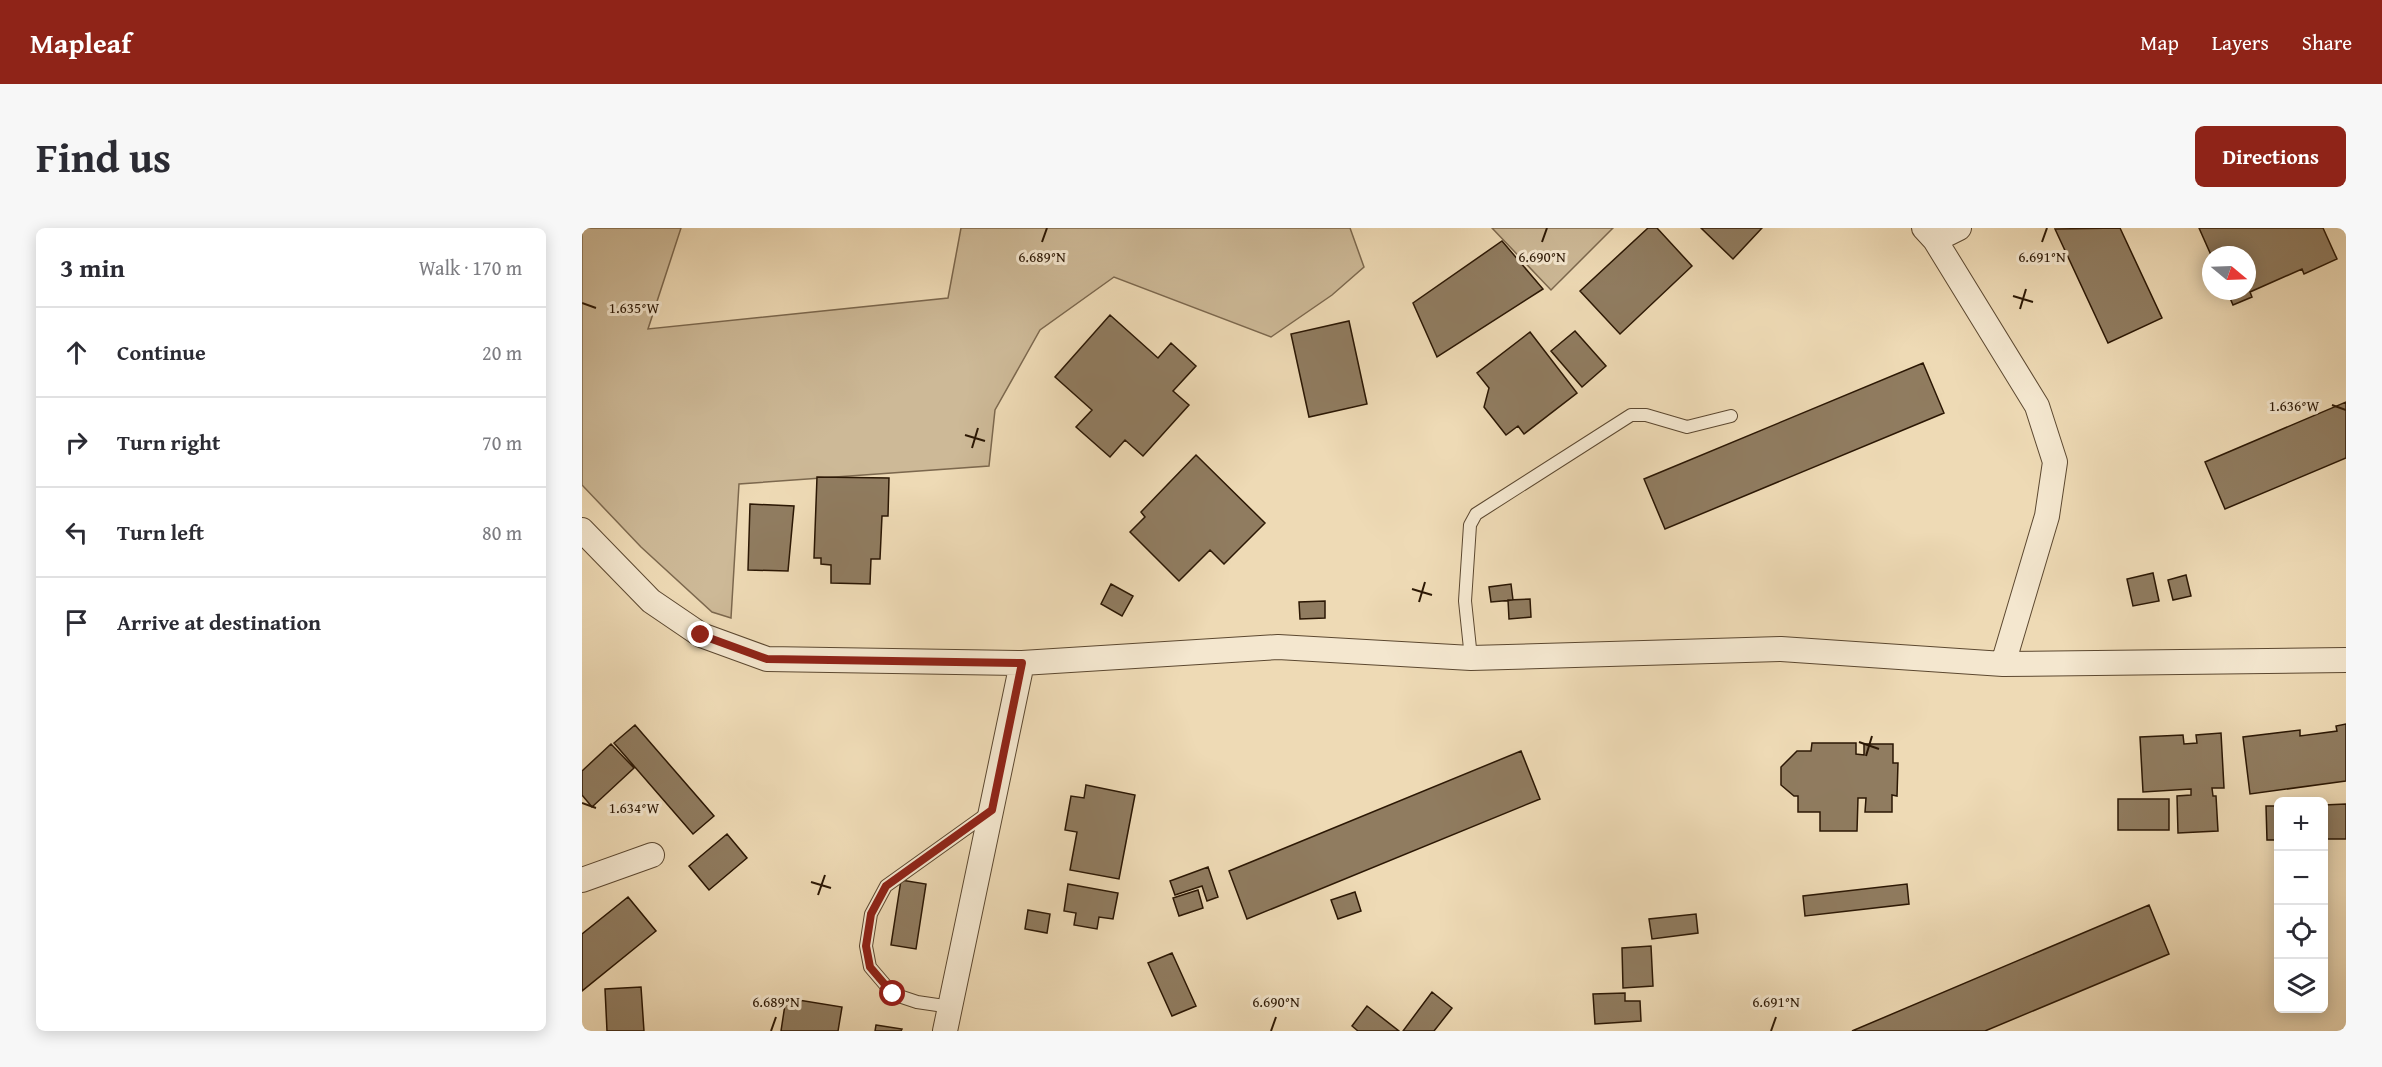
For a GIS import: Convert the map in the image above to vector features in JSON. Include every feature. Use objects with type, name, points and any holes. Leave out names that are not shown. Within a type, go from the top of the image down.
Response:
[{"type":"street","points":[[1959,228],[1929,234],[2037,406],[2055,462],[2047,516],[2003,664]]},
{"type":"street","points":[[582,530],[651,601],[701,635],[767,659],[1022,663],[1278,647],[1471,658],[1782,649],[2003,664],[2346,660]]},
{"type":"street","points":[[945,1031],[1022,663]]},
{"type":"street","points":[[582,880],[652,855]]},
{"type":"lane","points":[[1471,658],[1465,601],[1470,525],[1476,514],[1630,415],[1646,415],[1687,427],[1731,416]]},
{"type":"lane","points":[[951,1007],[917,1002],[893,994],[870,967],[866,946],[871,914],[886,886],[992,810]]},
{"type":"shaded area","points":[[582,228],[681,228],[648,329],[948,298],[961,228],[1350,228],[1364,267],[1332,295],[1271,337],[1114,277],[1040,330],[995,410],[989,466],[739,484],[731,618],[712,612],[641,547],[582,485]]},
{"type":"shaded area","points":[[1492,228],[1613,228],[1551,290]]},
{"type":"building","points":[[1648,228],[1657,228],[1692,266],[1620,334],[1580,291]]},
{"type":"building","points":[[1701,228],[1762,228],[1733,259]]},
{"type":"building","points":[[2120,228],[2162,318],[2108,343],[2055,229]]},
{"type":"building","points":[[2199,228],[2323,228],[2337,259],[2304,274],[2302,269],[2256,289],[2256,246],[2207,246]]},
{"type":"building","points":[[1502,241],[1543,289],[1437,357],[1413,303]]},
{"type":"building","points":[[2231,300],[2245,300],[2233,305]]},
{"type":"building","points":[[1110,315],[1158,358],[1171,343],[1196,366],[1173,391],[1189,405],[1143,456],[1125,440],[1110,457],[1076,427],[1092,410],[1055,377]]},
{"type":"building","points":[[1349,321],[1367,404],[1309,417],[1291,334]]},
{"type":"building","points":[[1575,331],[1606,366],[1582,387],[1551,351]]},
{"type":"building","points":[[1530,332],[1577,393],[1524,434],[1518,426],[1506,435],[1484,407],[1489,388],[1477,373]]},
{"type":"building","points":[[1923,363],[1944,413],[1665,529],[1644,479]]},
{"type":"building","points":[[2346,402],[2346,458],[2225,509],[2205,462]]},
{"type":"building","points":[[1196,455],[1265,523],[1224,564],[1210,550],[1179,581],[1130,532],[1145,517],[1141,512]]},
{"type":"building","points":[[817,477],[889,478],[888,516],[882,516],[880,559],[871,559],[870,584],[831,583],[831,565],[821,564],[821,558],[814,558]]},
{"type":"building","points":[[750,504],[794,506],[788,571],[748,570]]},
{"type":"building","points":[[2153,573],[2159,601],[2133,606],[2127,579]]},
{"type":"building","points":[[2186,575],[2191,596],[2173,600],[2168,580]]},
{"type":"building","points":[[1111,584],[1133,596],[1122,616],[1101,604]]},
{"type":"building","points":[[1511,584],[1513,600],[1491,602],[1489,587]]},
{"type":"building","points":[[1530,599],[1531,617],[1509,619],[1508,600]]},
{"type":"building","points":[[1325,601],[1325,618],[1300,619],[1299,602]]},
{"type":"building","points":[[2346,724],[2346,781],[2250,794],[2243,737],[2300,730],[2300,736],[2337,731],[2336,726]]},
{"type":"building","points":[[635,725],[714,816],[693,834],[614,743]]},
{"type":"building","points":[[2221,733],[2224,788],[2212,788],[2213,796],[2216,796],[2218,831],[2178,833],[2177,796],[2191,795],[2191,789],[2143,792],[2140,737],[2183,735],[2184,744],[2197,743],[2196,735]]},
{"type":"building","points":[[1812,743],[1856,743],[1856,754],[1864,755],[1864,744],[1893,744],[1893,763],[1898,763],[1897,796],[1892,795],[1892,812],[1865,812],[1866,798],[1858,798],[1857,831],[1820,831],[1820,812],[1798,812],[1798,796],[1794,796],[1781,785],[1781,767],[1797,751],[1811,751]]},
{"type":"building","points":[[611,744],[634,768],[592,807],[582,795],[582,771]]},
{"type":"building","points":[[1521,751],[1540,799],[1247,919],[1229,871]]},
{"type":"building","points":[[1086,785],[1135,795],[1119,879],[1070,870],[1077,832],[1065,830],[1071,796],[1084,798]]},
{"type":"building","points":[[2118,799],[2169,799],[2169,830],[2118,830]]},
{"type":"building","points":[[2346,804],[2346,839],[2328,839],[2328,805]]},
{"type":"building","points":[[2266,806],[2274,806],[2274,840],[2267,840]]},
{"type":"building","points":[[727,834],[747,858],[709,890],[689,866]]},
{"type":"building","points":[[1208,867],[1218,897],[1207,901],[1202,886],[1175,895],[1170,881]]},
{"type":"building","points":[[901,880],[926,884],[916,949],[891,945]]},
{"type":"building","points":[[1068,884],[1118,893],[1113,919],[1099,917],[1097,929],[1074,925],[1076,913],[1064,911]]},
{"type":"building","points":[[1907,884],[1909,904],[1805,916],[1803,896]]},
{"type":"building","points":[[1198,890],[1203,908],[1179,916],[1173,898]]},
{"type":"building","points":[[1355,892],[1361,911],[1338,919],[1331,900]]},
{"type":"building","points":[[628,897],[656,931],[582,991],[582,934]]},
{"type":"building","points":[[2149,905],[2169,954],[1985,1031],[1852,1031]]},
{"type":"building","points":[[1028,910],[1050,914],[1047,933],[1025,929]]},
{"type":"building","points":[[1696,914],[1698,933],[1652,939],[1649,919]]},
{"type":"building","points":[[1651,946],[1653,986],[1623,988],[1622,948]]},
{"type":"building","points":[[1172,953],[1196,1006],[1172,1016],[1148,963]]},
{"type":"building","points":[[641,987],[644,1031],[607,1031],[605,989]]},
{"type":"building","points":[[1432,992],[1452,1008],[1434,1031],[1403,1031]]},
{"type":"building","points":[[1625,993],[1625,1001],[1640,1001],[1641,1021],[1595,1024],[1593,994]]},
{"type":"building","points":[[786,998],[842,1007],[838,1031],[781,1031]]},
{"type":"building","points":[[1367,1006],[1399,1031],[1358,1031],[1352,1026]]},
{"type":"building","points":[[876,1025],[902,1029],[901,1031],[875,1031]]},
{"type":"route","points":[[701,635],[767,659],[1022,663],[992,810],[886,886],[871,914],[866,946],[870,967],[893,994]]}]
